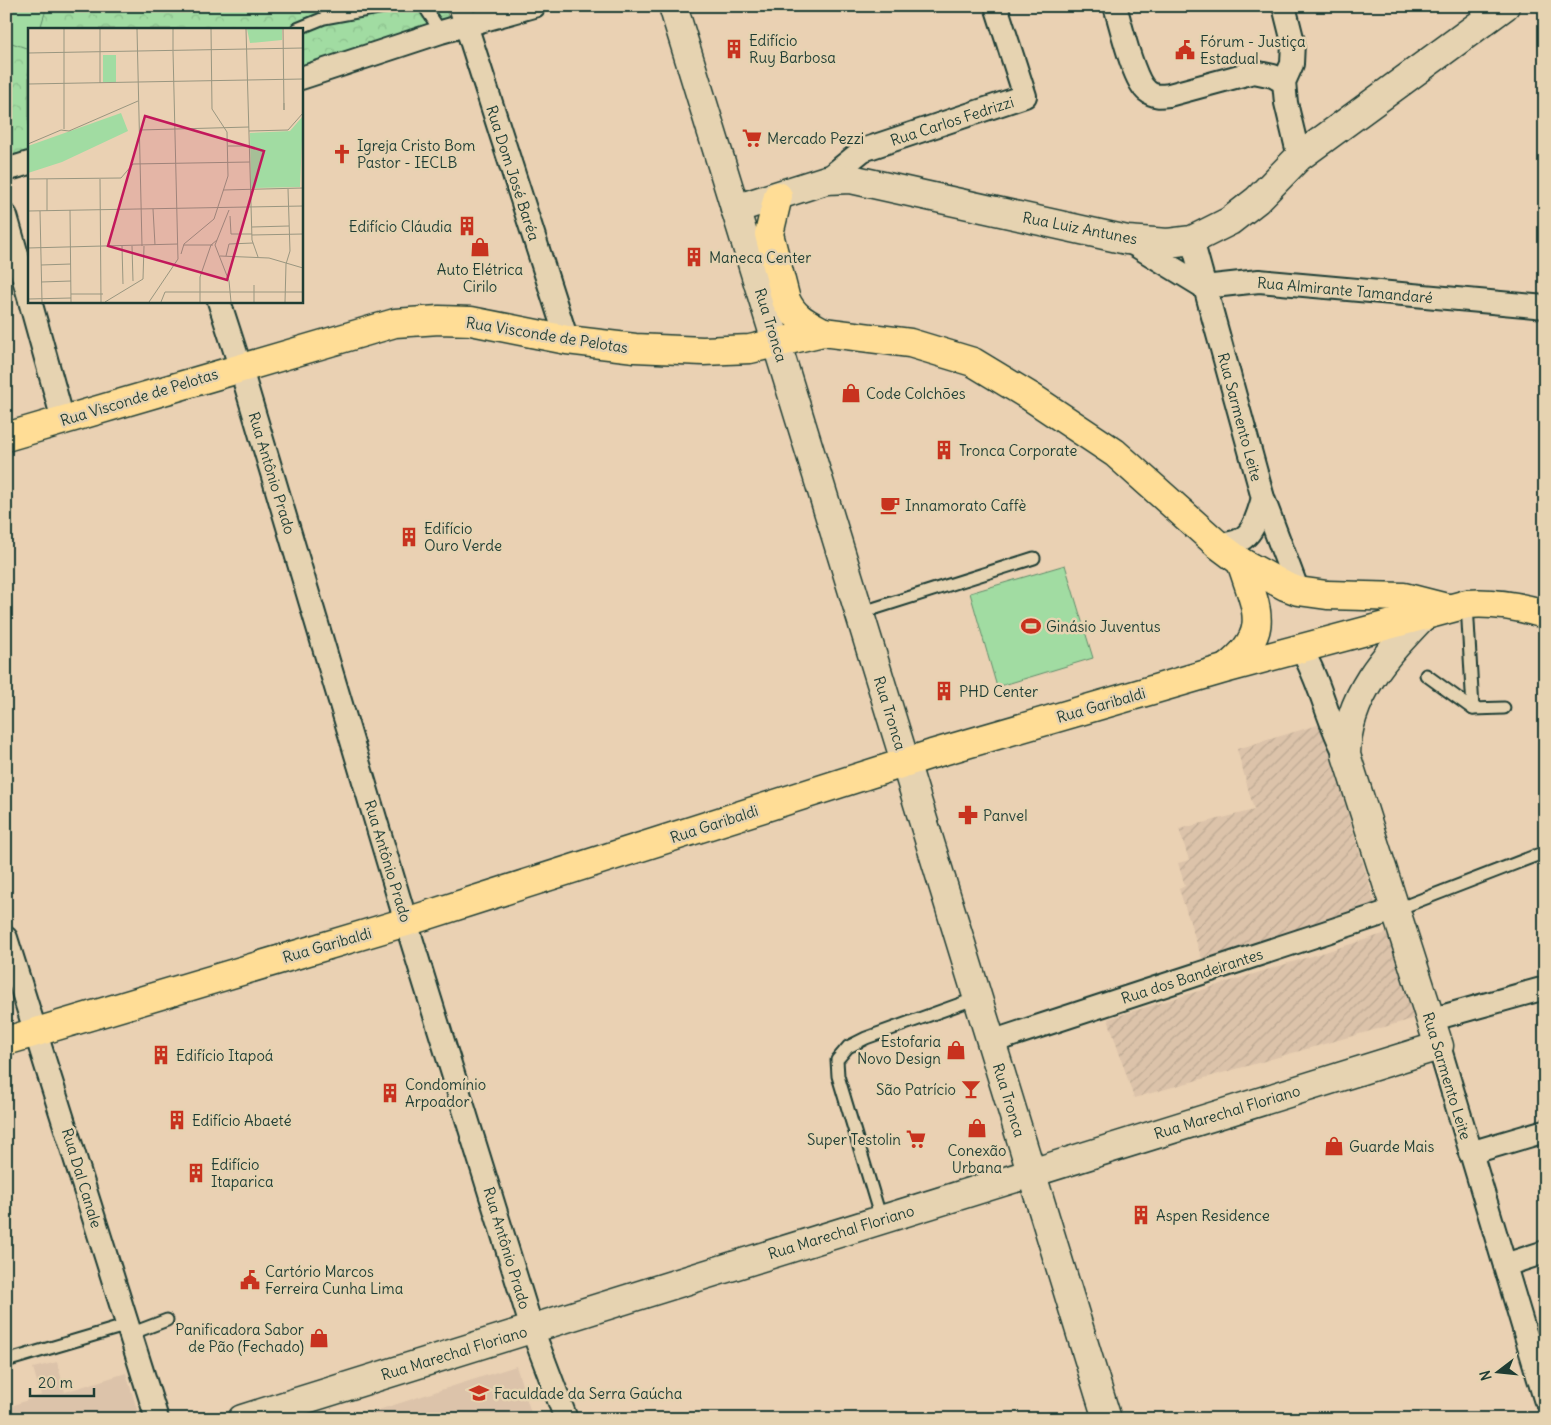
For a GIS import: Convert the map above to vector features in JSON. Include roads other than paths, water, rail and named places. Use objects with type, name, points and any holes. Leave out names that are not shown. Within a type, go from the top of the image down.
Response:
[{"type":"main road","points":[[778,196],[770,234],[786,300],[791,311],[801,321],[823,332]]},
{"type":"main road","name":"Rua Visconde de Pelotas","points":[[6,437],[240,366],[395,323],[439,320],[471,321],[567,340],[635,348],[702,351],[750,349],[823,332],[910,343],[973,362],[1031,397],[1114,453],[1217,544],[1241,562],[1285,586],[1298,591],[1327,595],[1404,597],[1446,609]]},
{"type":"main road","points":[[1224,669],[1244,654],[1256,631],[1257,619],[1254,603],[1241,562]]},
{"type":"main road","points":[[1446,609],[1493,602],[1523,607],[1545,614]]},
{"type":"main road","name":"Rua Garibaldi","points":[[6,1041],[36,1030],[406,922],[905,762],[1224,669],[1446,609]]},
{"type":"street","points":[[302,78],[441,32],[463,16],[534,6]]},
{"type":"street","name":"Rua Tronca","points":[[673,6],[1107,1419]]},
{"type":"street","name":"Rua Carlos Fedrizzi","points":[[826,180],[863,150],[1025,96],[996,6]]},
{"type":"street","points":[[1115,6],[1138,81],[1147,91],[1156,96],[1170,95],[1254,72],[1273,76],[1284,82]]},
{"type":"street","points":[[1284,6],[1293,42],[1292,64],[1284,82],[1286,103],[1299,157]]},
{"type":"street","name":"Rua Luiz Antunes","points":[[735,209],[826,180],[864,181],[1127,240],[1168,243],[1192,240],[1230,221],[1257,200],[1299,157],[1505,6]]},
{"type":"street","name":"Rua Dom José Baréa","points":[[463,16],[567,340]]},
{"type":"street","points":[[6,170],[28,163]]},
{"type":"street","points":[[6,216],[28,293]]},
{"type":"street","points":[[1127,240],[1204,287]]},
{"type":"street","name":"Rua Sarmento Leite","points":[[1192,240],[1263,498],[1298,591]]},
{"type":"street","name":"Rua Almirante Tamandaré","points":[[1204,287],[1259,281],[1545,307]]},
{"type":"street","points":[[30,302],[63,420]]},
{"type":"street","name":"Rua Antônio Prado","points":[[219,302],[406,922],[532,1329],[566,1419]]},
{"type":"street","points":[[1217,544],[1231,544],[1245,537],[1254,528],[1263,498]]},
{"type":"street","name":"Rua Sarmento Leite","points":[[1346,755],[1346,734],[1365,686],[1379,664],[1446,609]]},
{"type":"street","name":"Rua Sarmento Leite","points":[[1301,648],[1313,671],[1333,731],[1346,755],[1439,1046],[1545,1399]]},
{"type":"street","name":"Rua dos Bandeirantes","points":[[991,1042],[1394,910]]},
{"type":"street","name":"Rua Dal Canale","points":[[6,938],[157,1419]]},
{"type":"street","points":[[1430,1020],[1545,988]]},
{"type":"street","name":"Rua Marechal Floriano","points":[[242,1419],[1439,1046]]},
{"type":"street","points":[[1470,1153],[1545,1131]]},
{"type":"street","points":[[1504,1265],[1545,1252]]},
{"type":"lane","points":[[299,28],[324,18],[389,6]]},
{"type":"lane","points":[[424,6],[441,32]]},
{"type":"lane","points":[[860,613],[1034,558]]},
{"type":"lane","points":[[1446,609],[1473,708]]},
{"type":"lane","points":[[1426,675],[1473,708],[1504,708]]},
{"type":"lane","points":[[1394,910],[1545,852]]},
{"type":"lane","points":[[881,1219],[838,1076],[836,1060],[848,1047],[866,1038],[977,998]]},
{"type":"lane","points":[[6,1361],[167,1320]]},
{"type":"place","name":"Edifício Ruy Barbosa","points":[[734,49]]},
{"type":"place","name":"Fórum - Justiça Estadual","points":[[1185,50]]},
{"type":"place","name":"Mercado Pezzi","points":[[752,138]]},
{"type":"place","name":"Igreja Cristo Bom Pastor - IECLB","points":[[342,154]]},
{"type":"place","name":"Edifício Cláudia","points":[[467,226]]},
{"type":"place","name":"Auto Elétrica Cirilo","points":[[480,247]]},
{"type":"place","name":"Maneca Center","points":[[694,257]]},
{"type":"place","name":"Code Colchões","points":[[851,393]]},
{"type":"place","name":"Tronca Corporate","points":[[944,450]]},
{"type":"place","name":"Innamorato Caffè","points":[[890,505]]},
{"type":"place","name":"Edifício Ouro Verde","points":[[409,537]]},
{"type":"place","name":"Ginásio Juventus","points":[[1031,626]]},
{"type":"place","name":"PHD Center","points":[[944,691]]},
{"type":"place","name":"Panvel","points":[[968,815]]},
{"type":"place","name":"Estofaria Novo Design","points":[[956,1050]]},
{"type":"place","name":"Edifício Itapoá","points":[[161,1055]]},
{"type":"place","name":"São Patrício","points":[[971,1089]]},
{"type":"place","name":"Condomínio Arpoador","points":[[390,1093]]},
{"type":"place","name":"Edifício Abaeté","points":[[177,1120]]},
{"type":"place","name":"Conexão Urbana","points":[[977,1128]]},
{"type":"place","name":"Super Testolin","points":[[916,1139]]},
{"type":"place","name":"Guarde Mais","points":[[1334,1146]]},
{"type":"place","name":"Edifício Itaparica","points":[[196,1173]]},
{"type":"place","name":"Aspen Residence","points":[[1141,1215]]},
{"type":"place","name":"Cartório Marcos Ferreira Cunha Lima","points":[[250,1280]]},
{"type":"place","name":"Panificadora Sabor de Pão (Fechado)","points":[[319,1338]]},
{"type":"place","name":"Faculdade da Serra Gaúcha","points":[[479,1393]]}]
